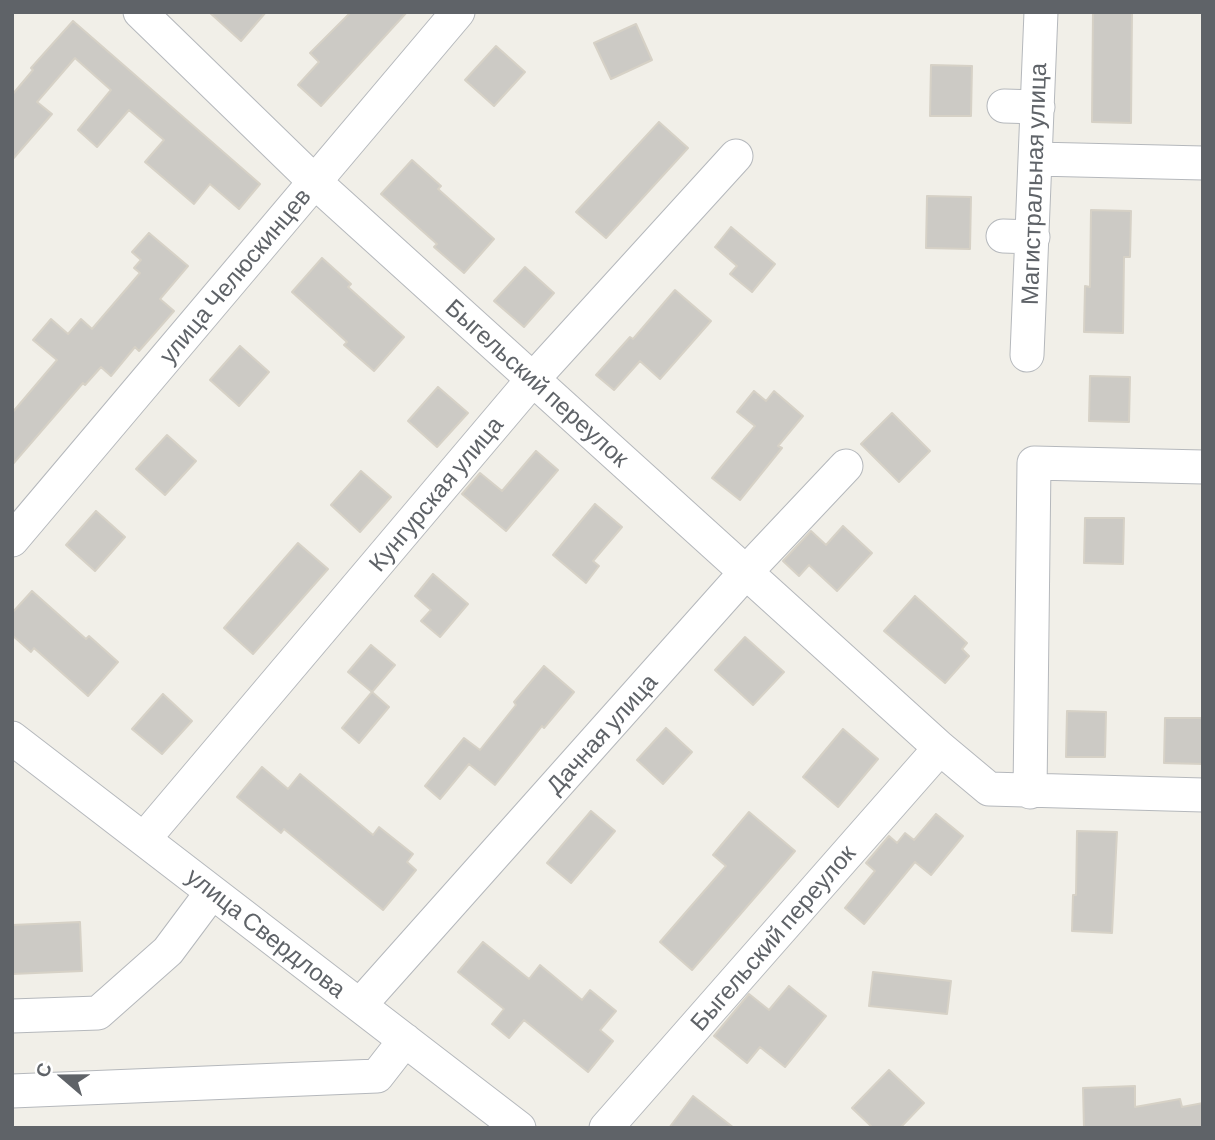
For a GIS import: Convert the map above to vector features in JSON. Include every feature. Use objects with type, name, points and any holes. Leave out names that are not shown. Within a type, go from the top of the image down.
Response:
[{"type":"street","name":"Быгельский переулок","points":[[139,12],[315,181],[940,748],[989,789],[1203,795]]},
{"type":"street","name":"улица Челюскинцев","points":[[12,540],[458,12]]},
{"type":"street","name":"Магистральная улица","points":[[1027,355],[1018,237],[1036,159],[1041,12]]},
{"type":"street","points":[[1004,106],[1038,107]]},
{"type":"street","name":"Кунгурская улица","points":[[144,839],[533,379],[736,156]]},
{"type":"street","points":[[1036,159],[1203,163]]},
{"type":"street","points":[[1030,792],[1034,463],[1203,467]]},
{"type":"street","name":"Дачная улица","points":[[360,1005],[746,572],[846,466]]},
{"type":"street","name":"улица Свердлова","points":[[12,738],[520,1128]]},
{"type":"street","name":"Быгельский переулок","points":[[606,1128],[940,748]]},
{"type":"street","points":[[12,1016],[98,1013],[168,951],[212,892]]},
{"type":"street","points":[[12,1091],[377,1076],[405,1040]]},
{"type":"building","points":[[209,12],[266,12],[241,41]]},
{"type":"building","points":[[351,12],[407,12],[321,106],[298,85],[319,62],[310,53]]},
{"type":"building","points":[[1093,12],[1132,12],[1131,123],[1092,122]]},
{"type":"building","points":[[73,21],[260,184],[239,209],[210,184],[194,204],[145,162],[164,140],[129,110],[97,147],[78,130],[111,90],[75,58],[37,102],[52,114],[12,160],[12,95],[33,70],[31,68]]},
{"type":"building","points":[[636,24],[652,60],[611,79],[594,43]]},
{"type":"building","points":[[496,46],[525,72],[494,106],[465,80]]},
{"type":"building","points":[[931,65],[972,66],[971,116],[930,116]]},
{"type":"building","points":[[659,122],[688,148],[606,238],[576,212]]},
{"type":"building","points":[[412,160],[441,186],[438,189],[494,239],[464,273],[434,247],[437,244],[381,194]]},
{"type":"building","points":[[927,196],[971,197],[970,249],[926,248]]},
{"type":"building","points":[[1091,210],[1131,211],[1130,257],[1124,257],[1123,333],[1084,332],[1085,286],[1090,287]]},
{"type":"building","points":[[731,227],[775,264],[752,292],[730,274],[737,266],[715,247]]},
{"type":"building","points":[[149,233],[188,266],[160,299],[174,311],[139,351],[135,347],[111,376],[101,367],[85,385],[83,383],[12,465],[12,413],[57,360],[33,340],[51,319],[68,334],[81,319],[92,329],[140,273],[134,268],[141,260],[132,252]]},
{"type":"building","points":[[322,258],[351,284],[348,287],[404,337],[374,371],[344,345],[347,342],[292,292]]},
{"type":"building","points":[[525,267],[554,293],[524,327],[494,301]]},
{"type":"building","points":[[675,290],[711,321],[660,379],[640,361],[614,390],[596,375],[630,337],[633,339]]},
{"type":"building","points":[[240,346],[269,372],[239,406],[210,380]]},
{"type":"building","points":[[1090,376],[1130,377],[1129,422],[1089,421]]},
{"type":"building","points":[[438,387],[468,413],[437,447],[408,421]]},
{"type":"building","points":[[754,391],[766,401],[774,391],[803,416],[778,446],[782,448],[740,500],[712,478],[755,426],[737,412]]},
{"type":"building","points":[[892,413],[930,451],[899,482],[861,444]]},
{"type":"building","points":[[167,435],[196,461],[165,495],[136,469]]},
{"type":"building","points":[[536,451],[558,470],[506,531],[462,494],[480,473],[502,491]]},
{"type":"building","points":[[361,471],[391,497],[360,532],[331,505]]},
{"type":"building","points":[[595,504],[622,527],[593,561],[599,566],[586,583],[553,555]]},
{"type":"building","points":[[96,511],[125,537],[95,571],[66,545]]},
{"type":"building","points":[[1085,518],[1124,518],[1123,564],[1084,563]]},
{"type":"building","points":[[843,526],[872,553],[837,591],[809,565],[799,576],[783,561],[811,531],[826,545]]},
{"type":"building","points":[[298,543],[328,569],[253,654],[224,628]]},
{"type":"building","points":[[433,574],[468,604],[440,637],[421,621],[431,610],[415,596]]},
{"type":"building","points":[[32,591],[86,639],[89,636],[118,662],[88,696],[34,648],[31,652],[12,635],[12,613]]},
{"type":"building","points":[[915,596],[967,643],[962,649],[969,656],[945,683],[884,631]]},
{"type":"building","points":[[745,637],[784,672],[753,705],[715,670]]},
{"type":"building","points":[[371,645],[395,665],[372,692],[348,672]]},
{"type":"building","points":[[544,666],[574,692],[544,728],[542,726],[495,785],[469,764],[440,799],[425,786],[464,738],[480,750]]},
{"type":"building","points":[[372,692],[389,707],[359,743],[342,728]]},
{"type":"building","points":[[163,694],[192,721],[162,754],[132,729]]},
{"type":"building","points":[[1067,711],[1106,712],[1105,757],[1066,757]]},
{"type":"building","points":[[1165,718],[1203,718],[1203,764],[1164,763]]},
{"type":"building","points":[[666,728],[692,752],[663,784],[637,760]]},
{"type":"building","points":[[843,729],[878,759],[838,807],[803,777]]},
{"type":"building","points":[[262,767],[288,789],[300,774],[373,835],[379,827],[413,854],[407,862],[416,870],[383,910],[284,829],[281,833],[237,797]]},
{"type":"building","points":[[591,811],[615,831],[571,883],[547,863]]},
{"type":"building","points":[[749,812],[795,851],[692,970],[660,942],[726,866],[713,855]]},
{"type":"building","points":[[936,814],[963,836],[931,875],[915,862],[864,924],[845,908],[875,871],[866,863],[889,836],[897,843],[905,833],[914,840]]},
{"type":"building","points":[[1077,831],[1117,832],[1112,933],[1072,931],[1073,895],[1076,895]]},
{"type":"building","points":[[80,922],[82,971],[12,974],[12,925]]},
{"type":"building","points":[[483,942],[529,979],[540,965],[582,1000],[590,990],[616,1011],[600,1030],[613,1041],[588,1072],[524,1020],[509,1038],[492,1024],[504,1009],[458,972]]},
{"type":"building","points":[[873,972],[951,981],[947,1014],[869,1006]]},
{"type":"building","points":[[789,986],[826,1016],[785,1067],[760,1047],[747,1063],[714,1036],[749,994],[769,1010]]},
{"type":"building","points":[[889,1070],[924,1103],[900,1128],[873,1128],[852,1108]]},
{"type":"building","points":[[1135,1086],[1135,1107],[1180,1099],[1182,1107],[1203,1103],[1203,1128],[1084,1128],[1083,1088]]},
{"type":"building","points":[[693,1096],[734,1128],[669,1128]]}]
